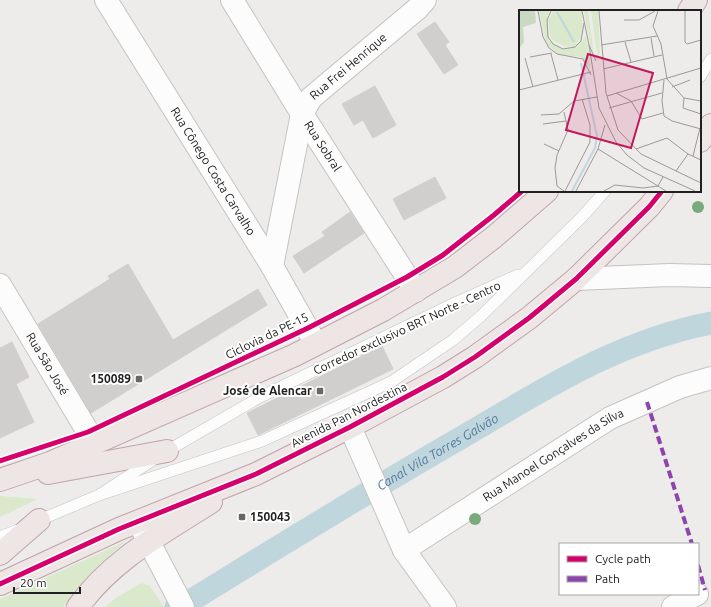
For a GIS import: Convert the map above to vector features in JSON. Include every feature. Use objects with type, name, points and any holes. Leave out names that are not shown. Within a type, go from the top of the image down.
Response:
[{"type":"highway","points":[[690,10],[696,0]]},
{"type":"highway","points":[[701,140],[711,125]]},
{"type":"highway","points":[[2,480],[50,463],[92,445],[316,344],[383,310],[455,267],[494,237],[546,192]]},
{"type":"highway","name":"Avenida Pan Nordestina","points":[[0,584],[138,521],[256,474],[350,427],[443,377],[475,357],[529,318],[576,279],[649,207],[661,192]]},
{"type":"highway","points":[[2,480],[167,451]]},
{"type":"highway","points":[[78,607],[92,587],[113,568],[149,542],[256,474]]},
{"type":"highway","points":[[0,554],[40,520]]},
{"type":"street","name":"Rua Cônego Costa Carvalho","points":[[106,0],[272,266],[316,344]]},
{"type":"street","name":"Rua Sobral","points":[[232,0],[302,114],[416,290]]},
{"type":"street","name":"Rua Frei Henrique","points":[[272,266],[302,114],[311,98],[418,8],[425,0]]},
{"type":"street","points":[[576,279],[669,275],[711,276]]},
{"type":"street","name":"Rua São José","points":[[0,285],[88,432],[92,445]]},
{"type":"street","name":"Rua Manoel Gonçalves da Silva","points":[[404,550],[610,418],[680,387],[711,378]]},
{"type":"street","points":[[350,427],[404,550],[444,607]]},
{"type":"street","points":[[138,521],[180,602]]},
{"type":"street","points":[[699,593],[711,589]]},
{"type":"street","points":[[672,607],[696,595]]},
{"type":"lane","points":[[701,74],[711,59]]},
{"type":"lane","name":"Corredor exclusivo BRT Norte - Centro","points":[[40,520],[99,495],[262,441],[391,382],[453,340],[481,316],[522,274],[571,228],[604,192]]},
{"type":"lane","name":"Corredor exclusivo BRT Norte - Centro","points":[[99,495],[167,451],[260,397],[455,303],[522,274]]},
{"type":"lane","points":[[0,537],[40,520]]},
{"type":"green space","points":[[0,496],[38,499],[0,517]]},
{"type":"green space","points":[[126,541],[100,564],[64,607],[0,607],[0,599]]},
{"type":"green space","points":[[141,583],[150,586],[164,607],[105,607],[116,598]]},
{"type":"building","points":[[435,22],[449,42],[445,45],[458,65],[444,74],[417,34]]},
{"type":"building","points":[[375,86],[396,125],[373,138],[363,120],[354,125],[342,104]]},
{"type":"building","points":[[435,177],[446,198],[404,220],[393,199]]},
{"type":"building","points":[[350,212],[364,233],[304,273],[293,256],[325,236],[322,232]]},
{"type":"building","points":[[128,264],[173,340],[258,289],[267,305],[91,413],[38,324],[110,279],[108,276]]},
{"type":"building","points":[[12,342],[29,377],[16,384],[34,422],[0,438],[0,348]]},
{"type":"building","name":"José de Alencar","points":[[382,346],[393,369],[258,435],[247,413]]},
{"type":"waterway","name":"Canal Vila Torres Galvão","points":[[176,607],[195,598],[426,458],[580,370],[644,342],[677,331],[711,323]]},
{"type":"marked path","points":[[647,402],[692,543]]},
{"type":"marked path","points":[[699,569],[705,590]]},
{"type":"cycle path","name":"Ciclovia da PE-15","points":[[0,461],[88,432],[308,328],[407,277],[443,255],[521,192]]},
{"type":"cycle path","points":[[0,584],[119,529],[256,474],[350,427],[443,377],[475,357],[529,318],[576,279],[649,207],[661,192]]},
{"type":"place","name":"150089","points":[[139,379]]},
{"type":"place","name":"José de Alencar","points":[[320,391]]},
{"type":"place","name":"150043","points":[[242,517]]}]
